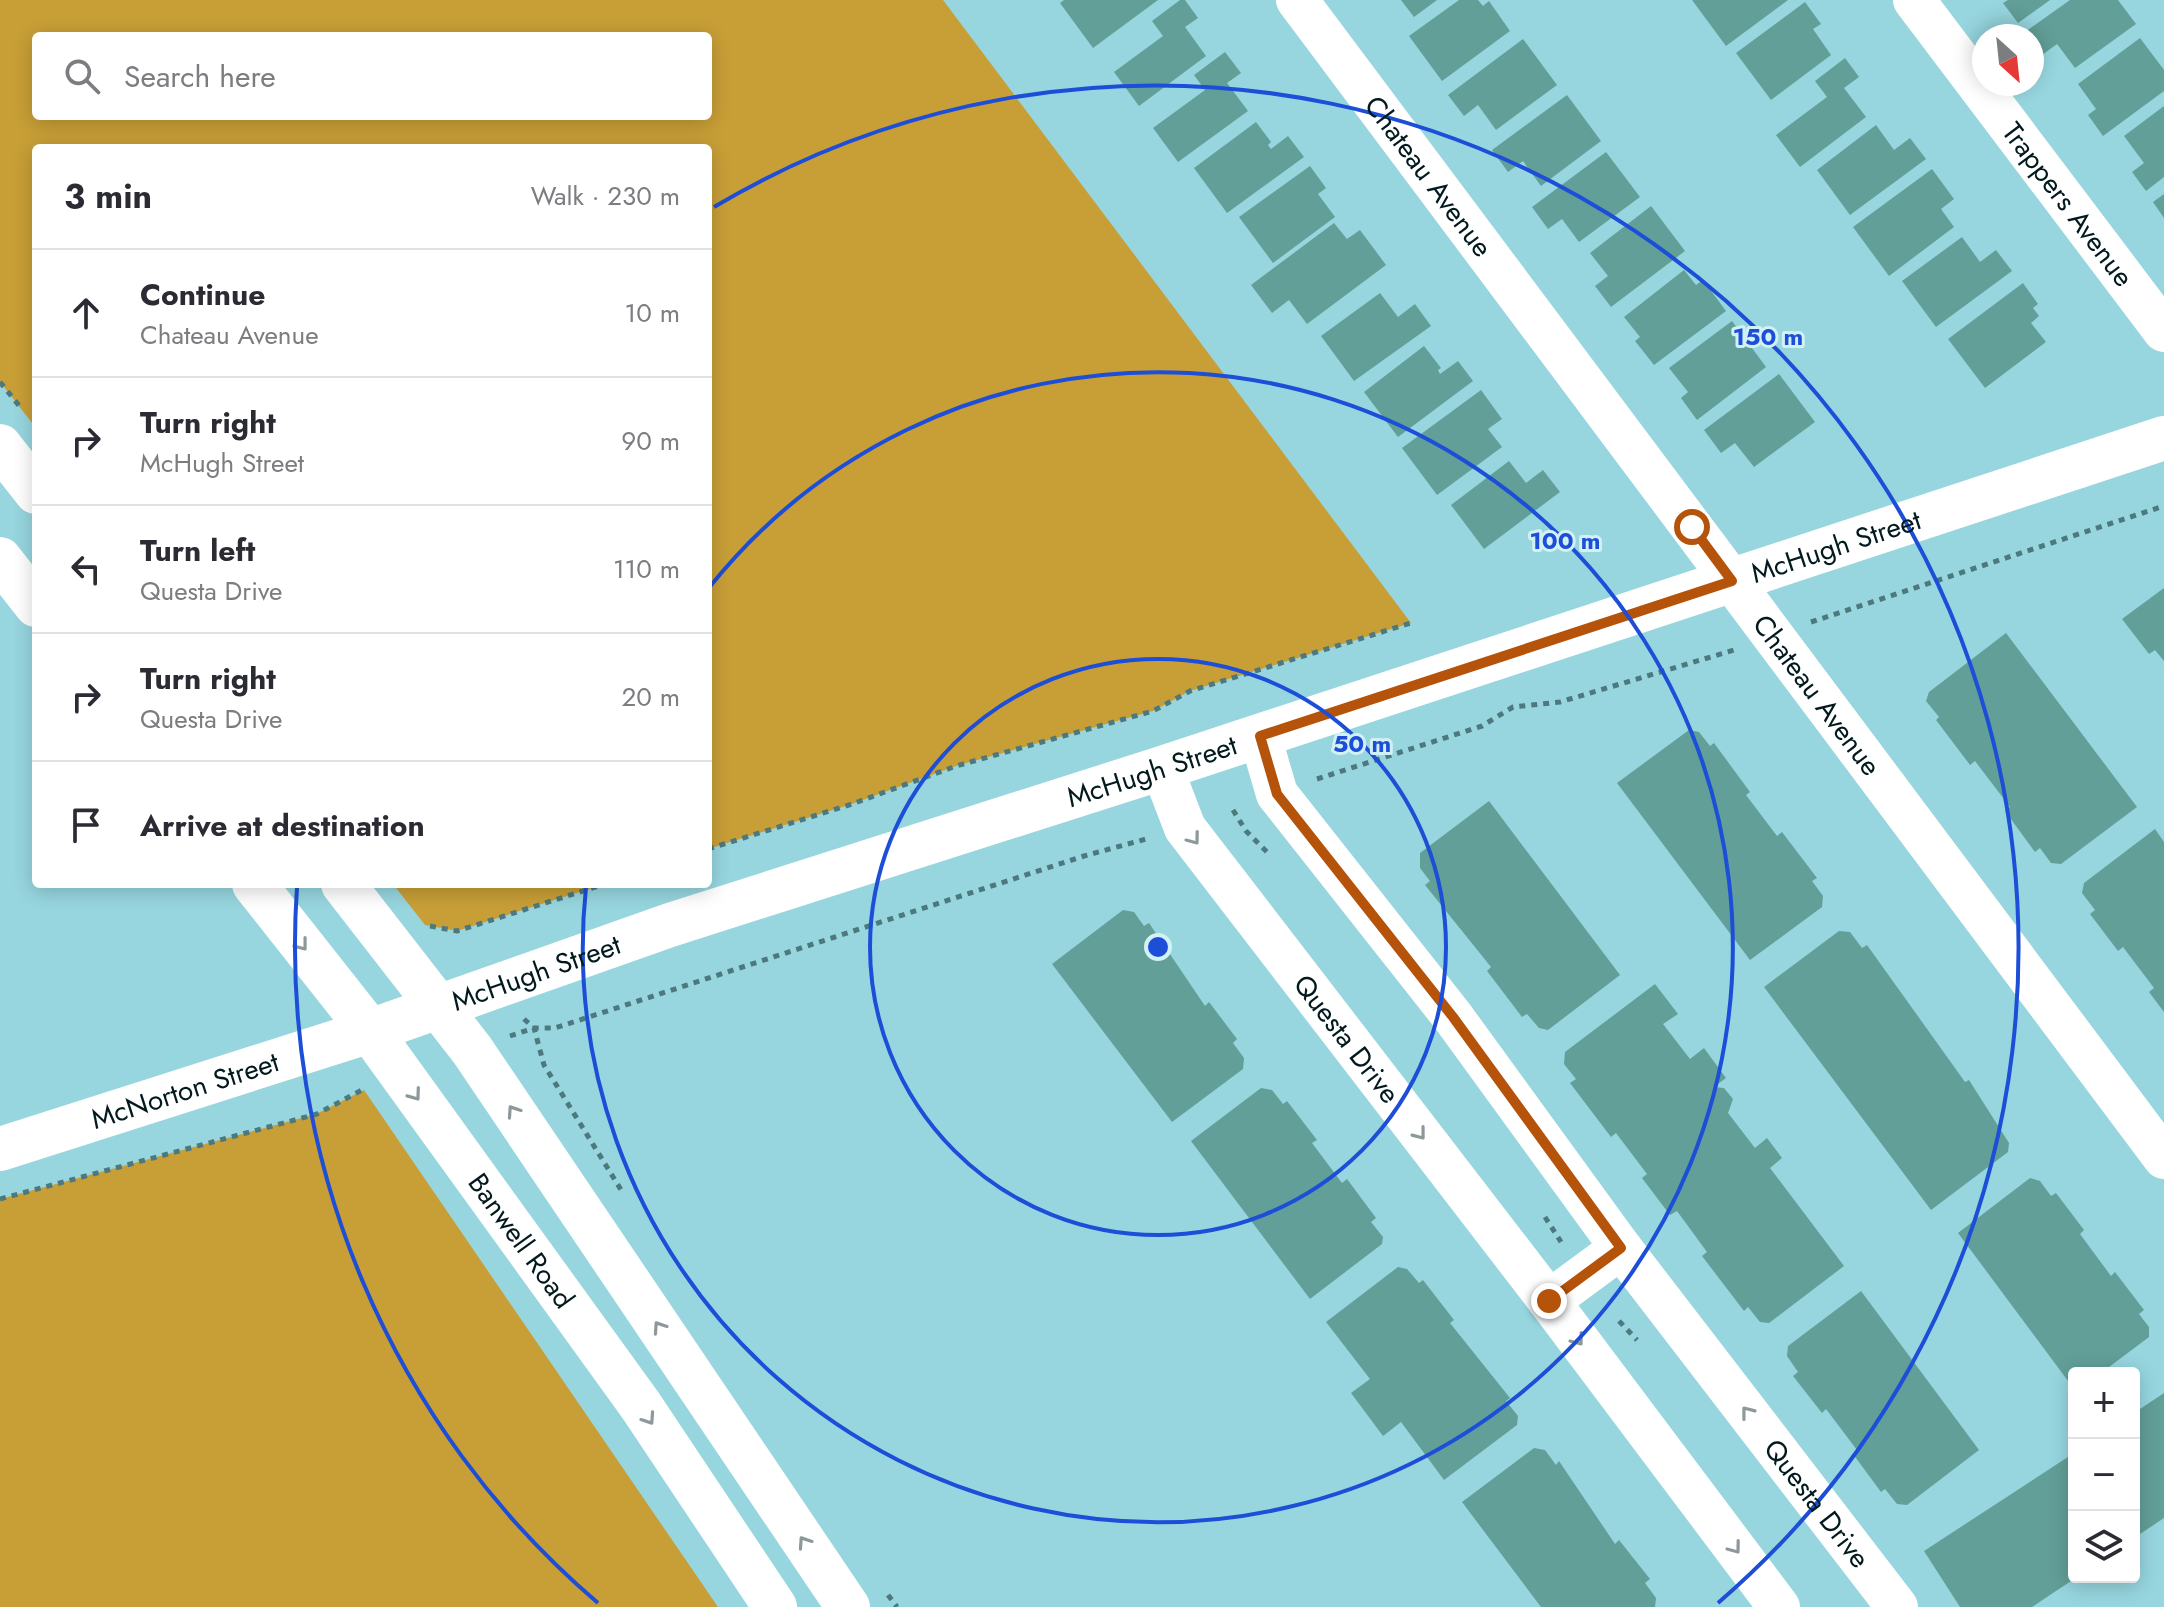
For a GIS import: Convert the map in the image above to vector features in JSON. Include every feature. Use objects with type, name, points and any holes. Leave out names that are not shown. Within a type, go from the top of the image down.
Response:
[{"type":"main road","points":[[14,431],[32,481]]},
{"type":"main road","name":"McHugh Street","points":[[370,1031],[670,925],[1162,768],[2164,438]]},
{"type":"main road","points":[[0,559],[32,600]]},
{"type":"main road","name":"Banwell Road","points":[[257,888],[370,1031],[641,1406],[775,1607]]},
{"type":"main road","points":[[346,888],[440,1006],[848,1607]]},
{"type":"main road","name":"McNorton Street","points":[[0,1149],[370,1031]]},
{"type":"street","name":"Chateau Avenue","points":[[1297,0],[2164,1158]]},
{"type":"street","name":"Trappers Avenue","points":[[1914,0],[2164,331]]},
{"type":"street","name":"Questa Drive","points":[[1260,736],[1277,794],[1453,1017],[1621,1248],[1897,1607]]},
{"type":"street","name":"Questa Drive","points":[[1162,768],[1185,828],[1549,1301],[1779,1607]]},
{"type":"street","points":[[1549,1301],[1621,1248]]},
{"type":"path","points":[[0,382],[14,431]]},
{"type":"path","points":[[1823,618],[2164,506]]},
{"type":"path","points":[[712,848],[852,804],[956,766],[1153,711],[1190,691],[1411,623]]},
{"type":"path","points":[[1323,777],[1482,726],[1513,707],[1560,702],[1730,651]]},
{"type":"path","points":[[1233,810],[1246,831]]},
{"type":"path","points":[[534,1028],[555,1028],[1084,856],[1149,838]]},
{"type":"path","points":[[425,925],[457,931],[592,888]]},
{"type":"path","points":[[0,1199],[317,1114],[364,1090]]},
{"type":"shaded area","points":[[0,0],[943,0],[1411,623],[1190,691],[1153,711],[956,766],[852,804],[712,848],[712,144],[32,144],[32,423],[0,382]]},
{"type":"shaded area","points":[[396,888],[592,888],[457,931],[425,925]]},
{"type":"shaded area","points":[[364,1090],[718,1607],[0,1607],[0,1199],[316,1114]]},
{"type":"building","points":[[1064,0],[1158,0],[1093,48],[1060,3]]},
{"type":"building","points":[[1180,0],[1185,0],[1198,18],[1185,27],[1206,56],[1139,106],[1114,72],[1163,36],[1152,21]]},
{"type":"building","points":[[1401,0],[1437,0],[1414,17]]},
{"type":"building","points":[[1459,0],[1478,0],[1483,6],[1489,1],[1510,31],[1442,81],[1409,36]]},
{"type":"building","points":[[1692,0],[1788,0],[1726,46]]},
{"type":"building","points":[[2008,0],[2050,0],[2018,23],[2003,3]]},
{"type":"building","points":[[2070,0],[2118,0],[2136,24],[2075,68],[2057,44],[2044,54],[2044,24],[2036,24]]},
{"type":"building","points":[[1805,2],[1821,24],[1813,29],[1831,55],[1771,100],[1736,53]]},
{"type":"building","points":[[2140,38],[2164,70],[2164,91],[2103,136],[2088,115],[2096,109],[2078,84]]},
{"type":"building","points":[[1523,39],[1557,85],[1496,130],[1478,105],[1464,116],[1448,95]]},
{"type":"building","points":[[1225,52],[1241,73],[1227,83],[1248,111],[1178,162],[1153,128],[1205,90],[1194,75]]},
{"type":"building","points":[[1845,58],[1859,77],[1844,88],[1866,117],[1800,167],[1776,135],[1827,97],[1815,81]]},
{"type":"building","points":[[1567,95],[1601,141],[1541,186],[1523,161],[1508,172],[1492,150]]},
{"type":"building","points":[[2164,106],[2164,177],[2146,191],[2132,172],[2144,163],[2124,136]]},
{"type":"building","points":[[1256,122],[1271,142],[1268,145],[1271,149],[1288,136],[1304,157],[1227,213],[1194,168]]},
{"type":"building","points":[[1876,125],[1894,150],[1910,138],[1926,159],[1850,215],[1817,170]]},
{"type":"building","points":[[1606,152],[1640,197],[1579,242],[1562,219],[1548,229],[1532,207]]},
{"type":"building","points":[[1310,166],[1326,188],[1318,194],[1335,217],[1273,263],[1239,217]]},
{"type":"building","points":[[1932,169],[1954,199],[1941,209],[1954,227],[1889,276],[1853,227]]},
{"type":"building","points":[[2164,194],[2164,218],[2153,202]]},
{"type":"building","points":[[1651,206],[1685,251],[1611,307],[1595,286],[1608,276],[1590,253]]},
{"type":"building","points":[[1334,223],[1347,239],[1360,230],[1386,265],[1307,324],[1289,300],[1272,313],[1251,285]]},
{"type":"building","points":[[1962,237],[1980,262],[1996,250],[2012,271],[1936,327],[1902,281]]},
{"type":"building","points":[[1684,270],[1696,285],[1703,280],[1726,311],[1654,365],[1635,341],[1640,337],[1624,317]]},
{"type":"building","points":[[2023,283],[2038,304],[2033,308],[2039,316],[2031,323],[2046,342],[1985,388],[1948,339]]},
{"type":"building","points":[[1380,293],[1398,317],[1415,304],[1431,326],[1354,381],[1321,336]]},
{"type":"building","points":[[1732,321],[1766,367],[1697,420],[1681,398],[1688,392],[1669,368]]},
{"type":"building","points":[[1424,346],[1441,368],[1438,370],[1440,374],[1458,361],[1473,381],[1398,437],[1364,392]]},
{"type":"building","points":[[1779,374],[1815,422],[1754,467],[1735,443],[1721,453],[1704,430]]},
{"type":"building","points":[[1481,390],[1502,419],[1488,429],[1502,447],[1437,495],[1402,448]]},
{"type":"building","points":[[1509,461],[1526,483],[1543,470],[1560,492],[1484,549],[1451,505]]},
{"type":"building","points":[[2164,588],[2164,661],[2155,650],[2149,654],[2122,619]]},
{"type":"building","points":[[2006,633],[2137,807],[2061,864],[2051,863],[2040,848],[2035,852],[2005,811],[2010,807],[1975,761],[1970,765],[1936,720],[1939,717],[1926,701],[1929,692]]},
{"type":"building","points":[[1689,730],[1699,732],[1710,746],[1714,743],[1750,792],[1746,795],[1777,836],[1782,832],[1817,878],[1812,881],[1823,896],[1822,907],[1750,960],[1617,783]]},
{"type":"building","points":[[1489,801],[1620,975],[1548,1030],[1539,1028],[1527,1014],[1522,1017],[1487,971],[1491,967],[1425,885],[1430,881],[1420,868],[1420,853]]},
{"type":"building","points":[[2155,829],[2164,842],[2164,1012],[2149,992],[2154,988],[2123,947],[2118,951],[2090,914],[2095,910],[2082,893],[2084,883]]},
{"type":"building","points":[[1123,910],[1134,912],[1144,926],[1149,923],[1205,1006],[1209,1002],[1237,1039],[1233,1043],[1244,1058],[1243,1069],[1172,1122],[1052,964]]},
{"type":"building","points":[[1839,931],[1850,932],[1862,948],[1867,945],[1965,1082],[1969,1080],[2009,1143],[2008,1152],[1931,1210],[1764,987]]},
{"type":"building","points":[[1655,984],[1678,1014],[1663,1024],[1690,1059],[1704,1048],[1726,1078],[1714,1087],[1724,1088],[1733,1099],[1728,1113],[1755,1148],[1767,1138],[1782,1158],[1770,1168],[1844,1266],[1769,1323],[1760,1322],[1748,1307],[1744,1311],[1702,1256],[1707,1252],[1677,1211],[1670,1215],[1642,1178],[1647,1174],[1616,1133],[1611,1137],[1570,1083],[1576,1079],[1564,1064],[1565,1052]]},
{"type":"building","points":[[1261,1088],[1272,1090],[1283,1104],[1287,1101],[1317,1140],[1312,1143],[1342,1183],[1347,1179],[1376,1218],[1371,1222],[1383,1237],[1382,1244],[1310,1299],[1191,1141]]},
{"type":"building","points":[[2030,1178],[2040,1181],[2051,1196],[2056,1193],[2084,1230],[2080,1234],[2111,1276],[2115,1272],[2144,1310],[2139,1314],[2149,1327],[2149,1337],[2109,1367],[2068,1367],[2068,1381],[1958,1233]]},
{"type":"building","points":[[1398,1267],[1407,1269],[1419,1283],[1423,1280],[1454,1320],[1450,1323],[1510,1398],[1506,1401],[1518,1416],[1517,1425],[1444,1480],[1401,1422],[1383,1436],[1351,1393],[1370,1379],[1326,1322]]},
{"type":"building","points":[[1861,1291],[1979,1450],[1907,1505],[1897,1504],[1885,1489],[1881,1492],[1853,1454],[1857,1450],[1826,1409],[1822,1413],[1793,1376],[1798,1372],[1787,1356],[1788,1346]]},
{"type":"building","points":[[2164,1393],[2164,1518],[2140,1534],[2140,1439],[2140,1409]]},
{"type":"building","points":[[1534,1448],[1545,1450],[1556,1465],[1559,1461],[1615,1544],[1619,1540],[1650,1579],[1645,1583],[1656,1598],[1655,1607],[1541,1607],[1462,1502]]},
{"type":"building","points":[[2068,1457],[2068,1583],[2032,1607],[1960,1607],[1924,1551]]},
{"type":"route","points":[[1549,1301],[1621,1248],[1453,1017],[1277,794],[1260,736],[1732,581],[1692,527]]}]
